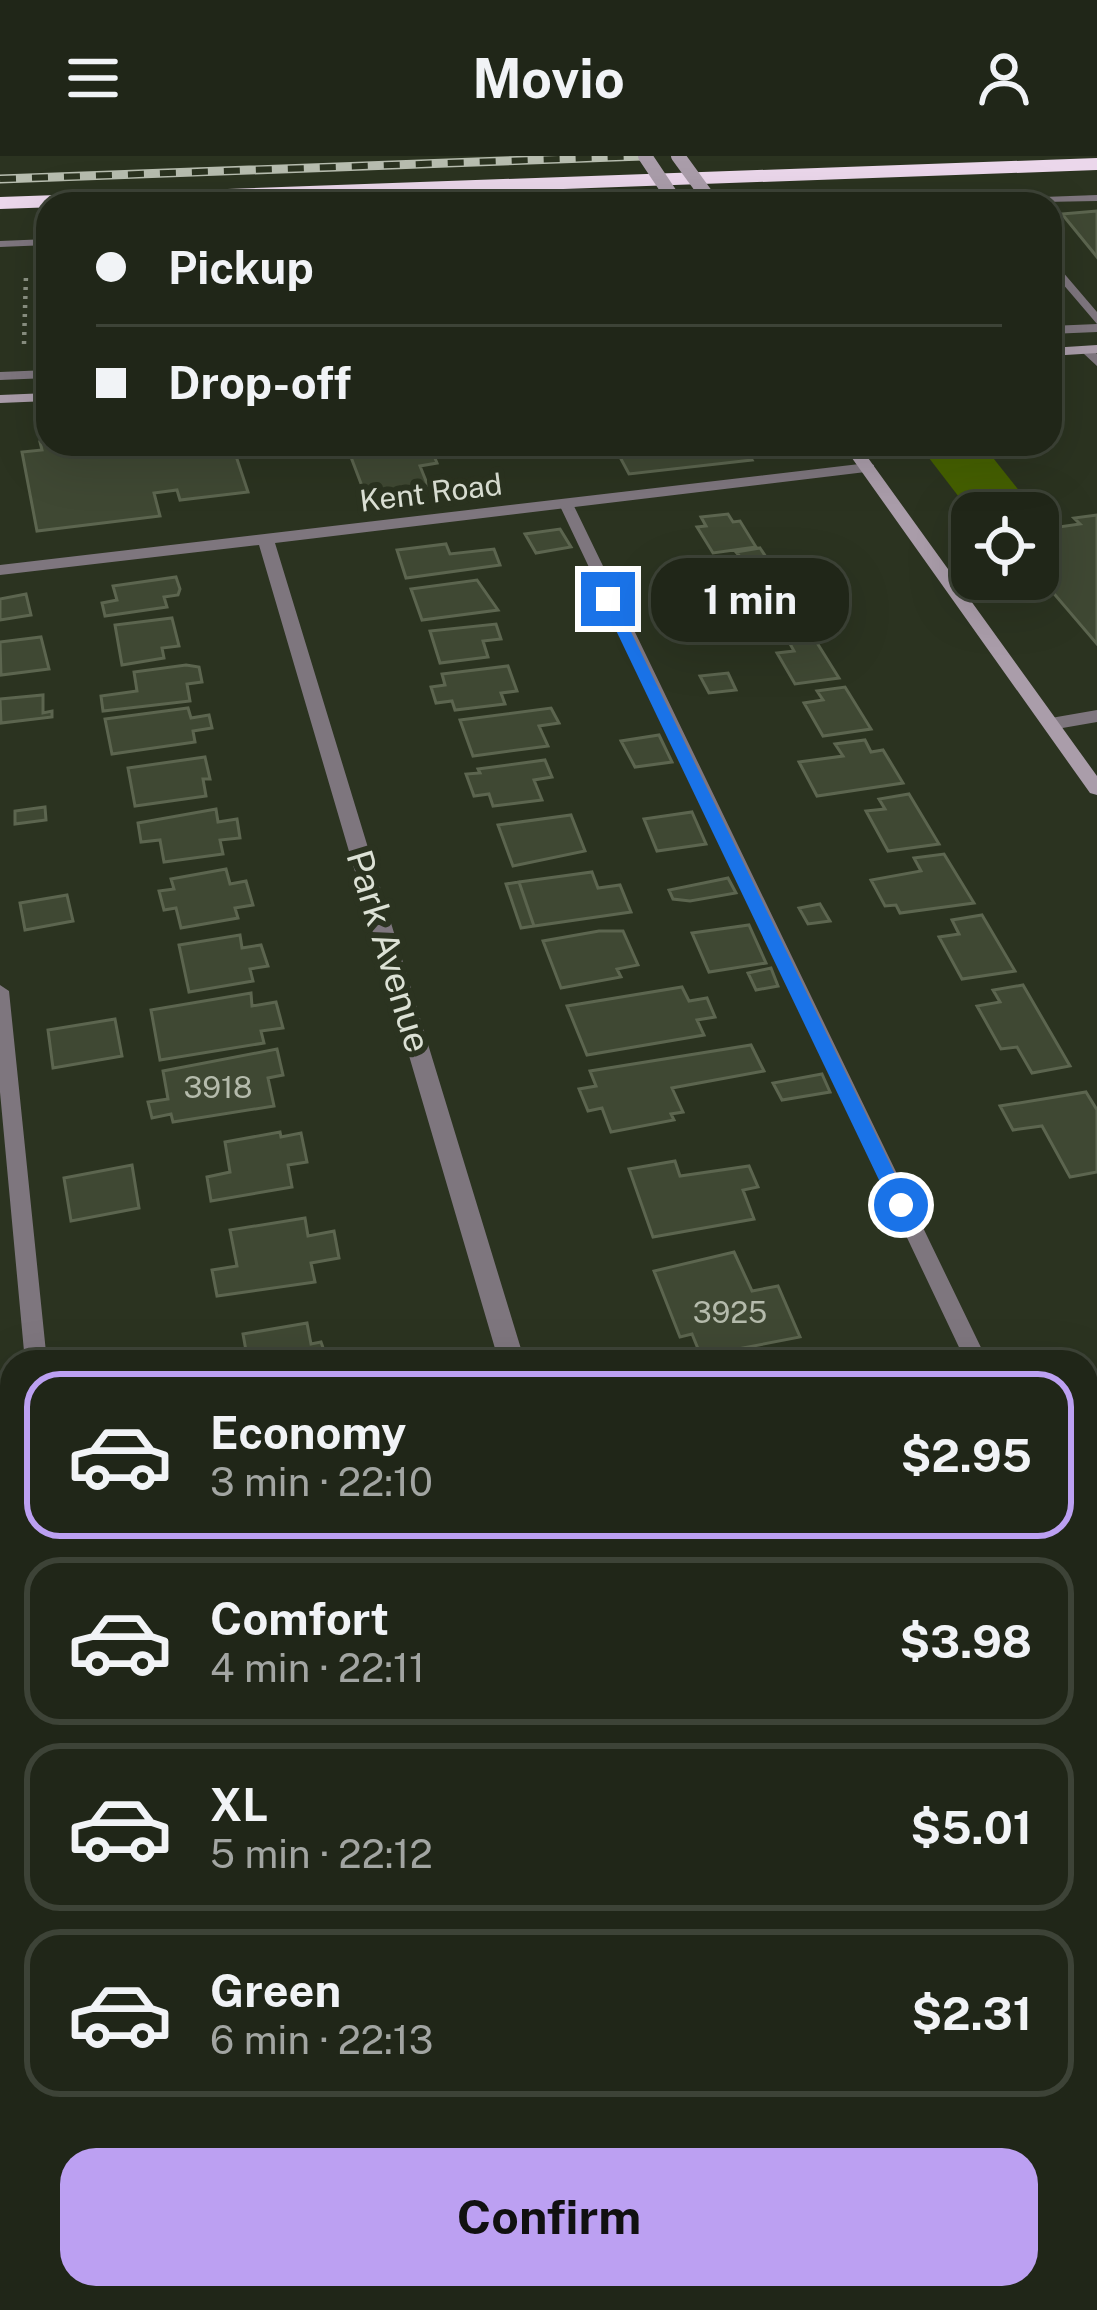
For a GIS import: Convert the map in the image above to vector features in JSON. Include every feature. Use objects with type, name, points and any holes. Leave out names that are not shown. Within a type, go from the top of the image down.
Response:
[{"type":"highway","points":[[309,192],[1097,164]]},
{"type":"highway","points":[[0,203],[36,202]]},
{"type":"main road","points":[[645,156],[668,192]]},
{"type":"main road","points":[[678,156],[704,192]]},
{"type":"main road","points":[[1062,353],[1094,354]]},
{"type":"main road","points":[[0,399],[36,398]]},
{"type":"main road","points":[[859,456],[1097,789]]},
{"type":"street","name":"Kent Road","points":[[0,571],[868,468]]},
{"type":"street","name":"Park Avenue","points":[[266,541],[508,1350]]},
{"type":"street","points":[[1051,724],[1097,716]]},
{"type":"lane","points":[[1062,200],[1097,198]]},
{"type":"lane","points":[[0,244],[36,242]]},
{"type":"lane","points":[[1062,277],[1097,324],[1062,328]]},
{"type":"lane","points":[[0,376],[36,374]]},
{"type":"lane","points":[[566,505],[971,1350]]},
{"type":"lane","points":[[0,991],[35,1350]]},
{"type":"path","points":[[24,361],[26,273]]},
{"type":"green space","points":[[927,456],[992,456],[1020,492],[955,492]]},
{"type":"building","points":[[1097,211],[1097,257],[1062,214]]},
{"type":"building","points":[[36,451],[36,456],[236,456],[248,492],[180,500],[177,490],[154,493],[160,516],[37,531],[22,452]]},
{"type":"building","points":[[351,456],[434,456],[437,463],[420,466],[428,486],[365,494]]},
{"type":"building","points":[[619,456],[750,456],[752,460],[629,474]]},
{"type":"building","points":[[728,514],[733,522],[740,521],[756,547],[713,553],[697,527],[706,526],[701,517]]},
{"type":"building","points":[[1097,515],[1097,644],[1059,600],[1059,527],[1080,524],[1074,518]]},
{"type":"building","points":[[560,529],[571,547],[536,553],[525,534]]},
{"type":"building","points":[[446,544],[450,554],[494,549],[500,565],[406,578],[397,550]]},
{"type":"building","points":[[760,548],[784,584],[708,594],[691,566],[742,559],[736,552]]},
{"type":"building","points":[[176,577],[180,589],[178,595],[164,597],[167,607],[105,616],[102,603],[117,600],[113,586]]},
{"type":"building","points":[[477,580],[498,610],[422,620],[411,589]]},
{"type":"building","points":[[791,591],[812,629],[731,639],[727,633],[733,633],[720,611],[768,604],[762,595]]},
{"type":"building","points":[[26,594],[31,615],[0,620],[0,599]]},
{"type":"building","points":[[172,618],[179,646],[162,648],[164,658],[122,665],[115,625]]},
{"type":"building","points":[[496,624],[501,639],[483,641],[488,657],[440,663],[430,631]]},
{"type":"building","points":[[41,637],[49,669],[1,675],[0,642]]},
{"type":"building","points":[[814,638],[839,678],[795,684],[777,653],[794,651],[789,642]]},
{"type":"building","points":[[508,666],[517,691],[501,693],[505,704],[455,710],[452,701],[436,703],[431,687],[445,685],[442,674]]},
{"type":"building","points":[[199,667],[202,682],[187,684],[190,701],[103,711],[101,696],[137,691],[134,672]]},
{"type":"building","points":[[728,673],[736,690],[709,693],[700,676]]},
{"type":"building","points":[[845,687],[871,729],[823,736],[804,703],[823,700],[817,691]]},
{"type":"building","points":[[43,695],[43,713],[52,711],[52,717],[1,723],[0,699]]},
{"type":"building","points":[[188,708],[191,718],[209,715],[212,728],[193,731],[195,742],[112,754],[105,719]]},
{"type":"building","points":[[551,708],[559,723],[539,726],[548,746],[473,756],[460,720]]},
{"type":"building","points":[[659,735],[672,762],[635,767],[621,741]]},
{"type":"building","points":[[865,740],[871,752],[883,750],[903,783],[817,796],[799,762],[843,756],[835,744]]},
{"type":"building","points":[[205,757],[210,779],[203,779],[206,796],[135,806],[128,768]]},
{"type":"building","points":[[545,760],[552,777],[534,780],[542,800],[493,806],[489,794],[474,796],[466,774],[480,773],[478,769]]},
{"type":"building","points":[[909,794],[939,844],[888,851],[866,811],[885,809],[879,799]]},
{"type":"building","points":[[45,807],[46,820],[15,824],[15,811]]},
{"type":"building","points":[[216,809],[218,822],[237,819],[240,838],[220,840],[223,854],[164,862],[160,840],[141,842],[138,823]]},
{"type":"building","points":[[692,812],[706,844],[657,851],[644,819]]},
{"type":"building","points":[[571,815],[585,851],[513,866],[498,825]]},
{"type":"building","points":[[944,854],[974,903],[900,913],[896,905],[885,906],[871,880],[921,871],[914,858]]},
{"type":"building","points":[[226,869],[230,884],[246,881],[253,905],[235,908],[238,918],[181,928],[176,908],[164,910],[159,891],[174,889],[171,879]]},
{"type":"building","points":[[592,872],[598,888],[620,885],[631,912],[534,926],[519,882]]},
{"type":"building","points":[[728,878],[736,893],[690,901],[673,899],[669,890]]},
{"type":"building","points":[[519,882],[534,926],[521,928],[506,884]]},
{"type":"building","points":[[67,895],[73,921],[25,930],[20,903]]},
{"type":"building","points":[[820,904],[830,921],[808,924],[799,908]]},
{"type":"building","points":[[982,915],[1015,971],[962,979],[939,937],[959,934],[952,920]]},
{"type":"building","points":[[749,925],[766,963],[709,972],[692,933]]},
{"type":"building","points":[[623,931],[638,965],[617,969],[621,977],[561,988],[543,941]]},
{"type":"building","points":[[240,935],[242,948],[261,945],[268,966],[250,969],[253,981],[189,992],[179,945]]},
{"type":"building","points":[[771,968],[778,986],[756,990],[748,973]]},
{"type":"building","points":[[1023,985],[1070,1066],[1032,1073],[1017,1047],[1001,1049],[977,1006],[1000,1002],[993,990]]},
{"type":"building","points":[[682,987],[689,1001],[707,998],[715,1017],[697,1020],[704,1035],[587,1055],[567,1006]]},
{"type":"building","points":[[251,993],[252,1006],[276,1002],[283,1028],[261,1031],[264,1043],[160,1060],[151,1010]]},
{"type":"building","points":[[115,1019],[122,1056],[53,1068],[48,1030]]},
{"type":"building","points":[[751,1045],[764,1071],[672,1088],[683,1112],[671,1114],[674,1120],[611,1132],[602,1108],[588,1111],[579,1089],[596,1086],[590,1071]]},
{"type":"building","points":[[277,1049],[283,1075],[268,1078],[274,1106],[173,1122],[171,1114],[152,1118],[148,1102],[168,1099],[163,1071]]},
{"type":"building","points":[[822,1074],[830,1092],[782,1100],[773,1083]]},
{"type":"building","points":[[1086,1092],[1097,1110],[1097,1172],[1070,1177],[1042,1126],[1013,1130],[1000,1106]]},
{"type":"building","points":[[280,1132],[281,1137],[301,1133],[307,1162],[288,1165],[292,1187],[211,1201],[207,1177],[230,1172],[225,1142]]},
{"type":"building","points":[[675,1161],[680,1176],[749,1166],[758,1187],[743,1190],[754,1219],[653,1237],[629,1169]]},
{"type":"building","points":[[132,1165],[139,1208],[71,1221],[64,1178]]},
{"type":"building","points":[[305,1218],[308,1236],[334,1231],[339,1258],[311,1263],[315,1282],[217,1296],[212,1270],[237,1266],[230,1230]]},
{"type":"building","points":[[734,1252],[752,1291],[778,1286],[800,1337],[732,1350],[699,1350],[692,1334],[680,1337],[654,1271]]},
{"type":"building","points":[[307,1323],[311,1344],[321,1342],[324,1350],[246,1350],[243,1334]]},
{"type":"railway","points":[[0,179],[643,156]]},
{"type":"route","points":[[608,599],[901,1205]]}]
